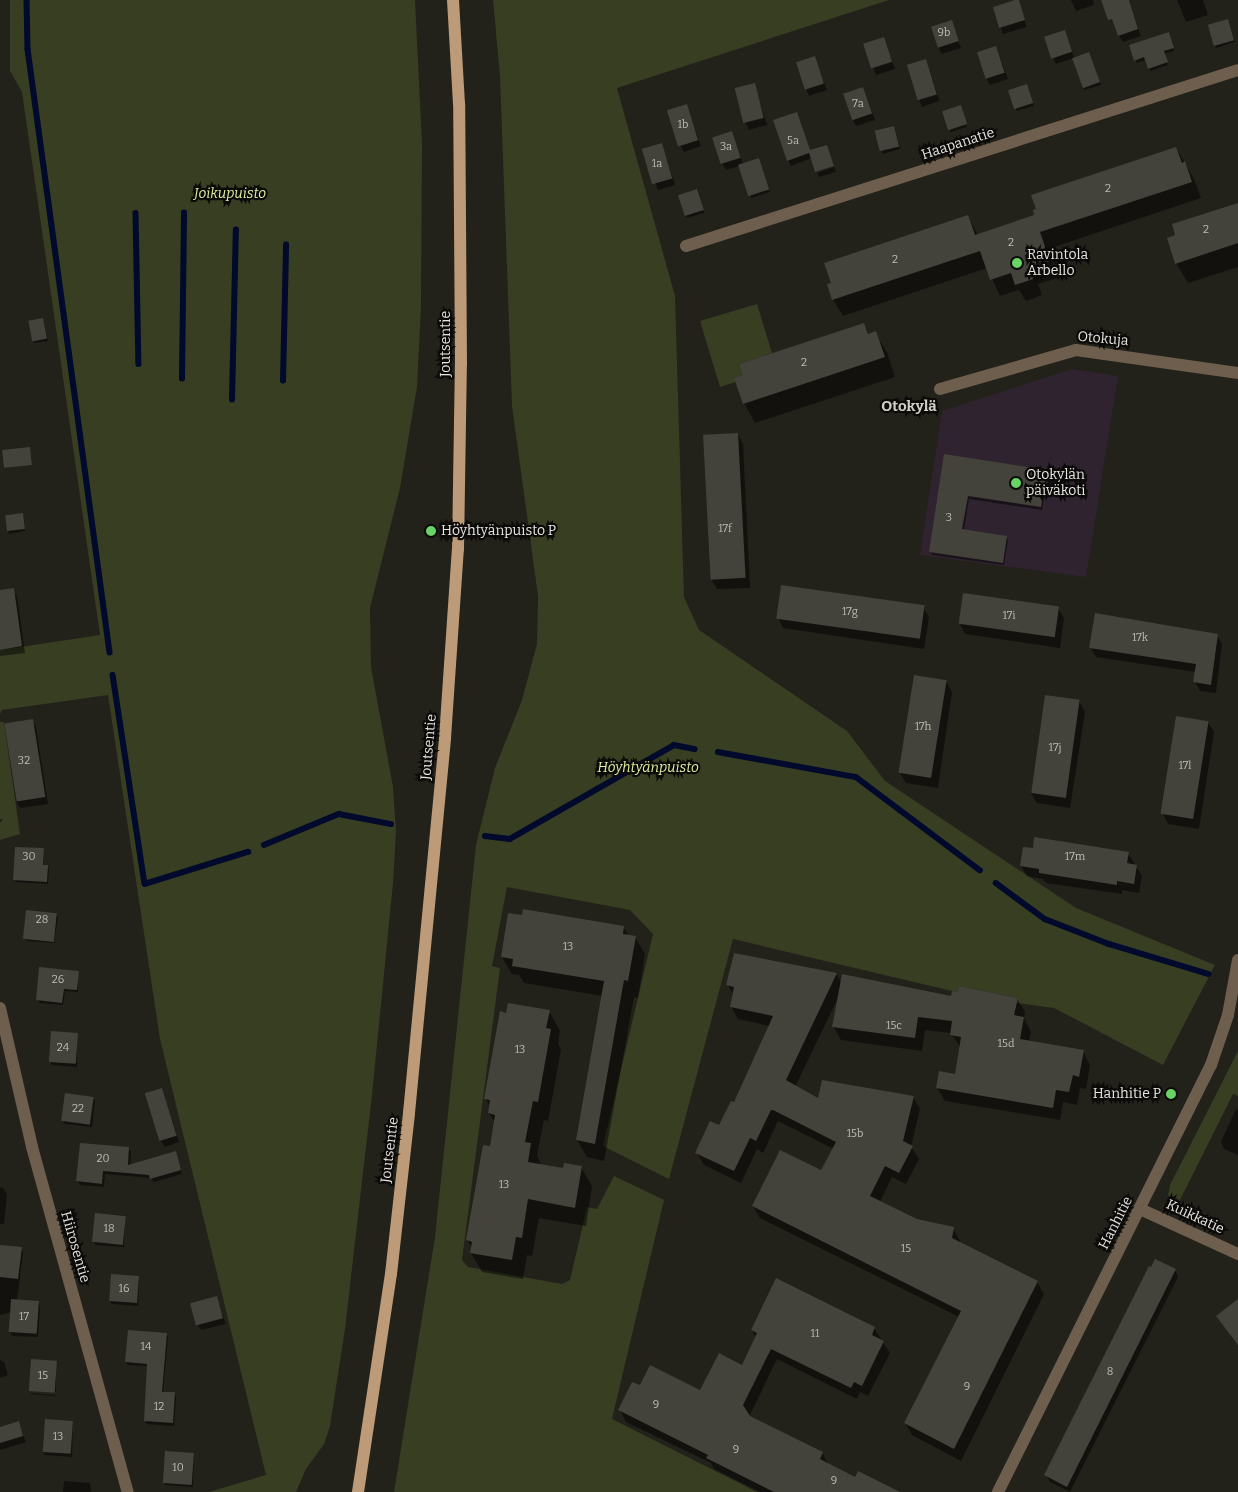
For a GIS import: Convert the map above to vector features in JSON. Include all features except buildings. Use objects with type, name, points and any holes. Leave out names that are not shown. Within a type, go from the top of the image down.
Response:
[{"type":"main road","name":"Joutsentie","points":[[358,1492],[391,1274],[408,1122],[445,738],[457,559],[461,364],[459,104],[452,0]]},
{"type":"street","name":"Haapanatie","points":[[686,246],[1238,70]]},
{"type":"street","name":"Otokuja","points":[[940,389],[1076,350],[1238,373]]},
{"type":"street","name":"Hanhitie","points":[[998,1492],[1211,1065],[1228,1015],[1238,960]]},
{"type":"street","name":"Hiirosentie","points":[[0,1008],[34,1154],[128,1492]]},
{"type":"street","name":"Kuikkatie","points":[[1140,1209],[1238,1254]]},
{"type":"shaded area","name":"Otokylän päiväkoti","points":[[1072,369],[1118,376],[1086,577],[920,555],[942,411]]},
{"type":"green space","name":"Joikupuisto","points":[[10,0],[415,0],[422,144],[421,307],[417,387],[400,488],[370,608],[371,667],[393,787],[396,832],[393,883],[372,1095],[345,1329],[330,1426],[324,1444],[306,1469],[296,1492],[209,1492],[266,1475],[160,1039],[108,695],[2,710],[0,714],[0,650],[100,635],[22,92],[10,71]]},
{"type":"green space","name":"Höyhtyänpuisto","points":[[493,0],[889,0],[617,88],[675,296],[684,597],[699,630],[847,731],[885,781],[1076,908],[1215,965],[1163,1065],[1054,1008],[1017,1003],[1018,998],[959,986],[957,992],[952,991],[733,939],[669,1179],[603,1146],[653,934],[630,910],[507,887],[492,966],[500,968],[462,1260],[468,1267],[562,1284],[570,1280],[587,1207],[597,1209],[614,1176],[664,1200],[612,1419],[757,1492],[394,1492],[435,1237],[476,845],[495,768],[522,700],[537,644],[538,596],[512,406],[500,76]]},
{"type":"green space","points":[[757,304],[772,353],[739,364],[742,375],[734,378],[736,382],[720,387],[700,321]]},
{"type":"green space","points":[[0,722],[4,722],[20,834],[0,840],[0,823],[3,819],[0,819]]},
{"type":"green space","points":[[1238,1051],[1238,1096],[1233,1094],[1176,1208],[1168,1197],[1170,1185]]},
{"type":"waterway","points":[[27,0],[28,49],[110,652]]},
{"type":"waterway","points":[[136,213],[139,364]]},
{"type":"waterway","points":[[182,379],[184,213]]},
{"type":"waterway","points":[[232,400],[236,230]]},
{"type":"waterway","points":[[283,381],[286,245]]},
{"type":"waterway","points":[[113,675],[145,884],[248,852]]},
{"type":"waterway","points":[[485,836],[510,839],[674,745],[695,749]]},
{"type":"waterway","points":[[718,752],[856,777],[980,870]]},
{"type":"waterway","points":[[264,845],[339,814],[391,824]]},
{"type":"waterway","points":[[996,883],[1045,919],[1109,944],[1209,974]]},
{"type":"place","name":"Ravintola Arbello","points":[[1017,263]]},
{"type":"place","name":"Otokylän päiväkoti","points":[[1016,483]]},
{"type":"place","name":"Höyhtyänpuisto P","points":[[431,531]]},
{"type":"place","name":"Hanhitie P","points":[[1171,1094]]},
{"type":"district","name":"Otokylä","points":[[909,407]]}]
